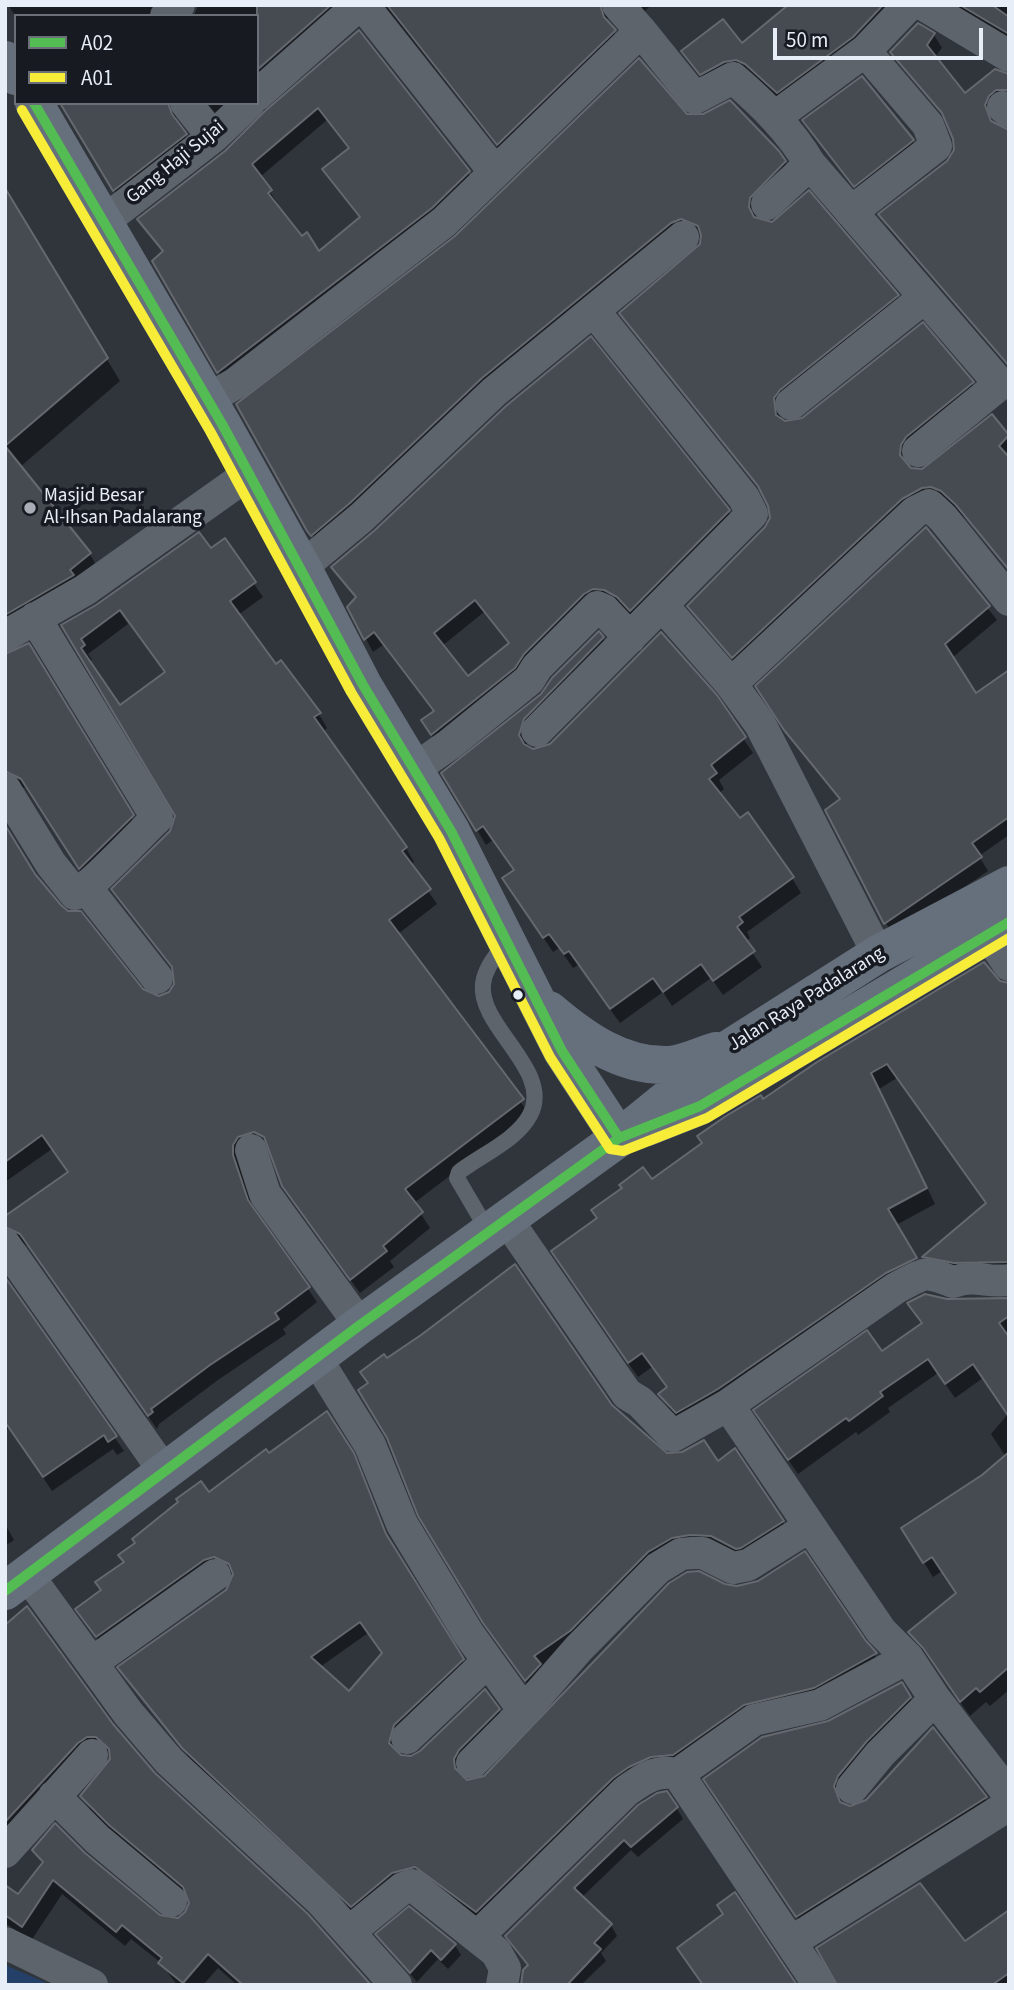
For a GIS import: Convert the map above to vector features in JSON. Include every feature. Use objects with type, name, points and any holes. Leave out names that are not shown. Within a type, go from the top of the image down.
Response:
[{"type":"highway","points":[[35,105],[250,473],[363,685],[451,831],[534,998],[581,1082],[620,1138]]},
{"type":"highway","name":"Jalan Raya Padalarang","points":[[16,1583],[497,1224],[620,1138],[730,1048],[878,954],[1009,885]]},
{"type":"highway","name":"Jalan Raya Padalarang","points":[[620,1138],[700,1106],[1002,940]]},
{"type":"highway","points":[[534,998],[586,1041],[623,1058],[670,1065],[730,1048]]},
{"type":"street","points":[[259,93],[361,5],[494,171]]},
{"type":"street","points":[[618,5],[695,98],[733,78],[775,117],[810,164],[925,297],[1004,381],[918,450]]},
{"type":"street","points":[[775,117],[864,51],[909,5]]},
{"type":"street","points":[[924,5],[1009,56]]},
{"type":"street","points":[[207,400],[236,383],[444,222],[641,31]]},
{"type":"street","points":[[852,212],[936,146],[928,125],[864,51]]},
{"type":"street","points":[[188,105],[213,136]]},
{"type":"street","name":"Gang Haji Sujai","points":[[103,222],[213,136],[246,105]]},
{"type":"street","points":[[767,204],[810,164]]},
{"type":"street","points":[[302,568],[362,517],[494,392],[683,237]]},
{"type":"street","points":[[791,404],[925,297]]},
{"type":"street","points":[[537,731],[752,514],[750,506],[594,311]]},
{"type":"street","points":[[5,636],[95,583],[250,473]]},
{"type":"street","points":[[731,684],[915,512],[929,505],[943,518],[1009,600]]},
{"type":"street","points":[[662,605],[731,684],[760,724],[878,954]]},
{"type":"street","points":[[412,770],[450,744],[529,680],[537,667],[597,607],[604,610],[630,638]]},
{"type":"street","points":[[5,789],[75,894],[88,889],[113,859],[157,818],[35,618]]},
{"type":"street","points":[[88,889],[157,978]]},
{"type":"street","points":[[251,1150],[265,1194],[360,1325]]},
{"type":"street","points":[[497,1224],[627,1394],[640,1402],[673,1436],[728,1405],[896,1288],[921,1275],[936,1273],[953,1282],[970,1276],[995,1282],[1009,1280]]},
{"type":"street","points":[[5,1245],[164,1471]]},
{"type":"street","points":[[316,1358],[370,1445],[402,1524],[487,1662],[524,1711]]},
{"type":"street","points":[[728,1405],[881,1631],[908,1658],[935,1699],[1009,1795]]},
{"type":"street","points":[[472,1763],[658,1567],[681,1555],[692,1553],[703,1553],[733,1568],[748,1565],[809,1527]]},
{"type":"street","points":[[93,1662],[215,1575]]},
{"type":"street","points":[[16,1583],[93,1662],[128,1713],[169,1761],[321,1900],[396,1985]]},
{"type":"street","points":[[678,1774],[754,1720],[820,1705],[908,1658]]},
{"type":"street","points":[[407,1738],[487,1662]]},
{"type":"street","points":[[852,1788],[880,1754],[935,1699]]},
{"type":"street","points":[[5,1852],[92,1755]]},
{"type":"street","points":[[477,1937],[626,1791],[644,1778],[663,1771],[678,1774],[791,1942],[806,1980]]},
{"type":"street","points":[[54,1796],[97,1839],[171,1901]]},
{"type":"street","points":[[791,1942],[1009,1805]]},
{"type":"street","points":[[349,1932],[409,1885],[419,1888],[496,1952],[505,1968],[502,1985]]},
{"type":"street","points":[[5,1943],[92,1985]]},
{"type":"lane","points":[[497,1224],[457,1178],[459,1172],[518,1131],[531,1114],[535,1092],[528,1073],[485,1003],[483,986],[486,970],[506,942]]},
{"type":"shaded area","points":[[5,1965],[51,1985],[5,1985]]},
{"type":"building","points":[[257,5],[331,5],[259,68]]},
{"type":"building","points":[[387,5],[600,5],[604,17],[616,30],[497,145]]},
{"type":"building","points":[[788,5],[883,5],[853,37],[777,93],[745,64],[736,60],[724,62],[700,75],[681,51],[723,19],[742,43]]},
{"type":"building","points":[[960,5],[992,5],[1009,17],[1009,34]]},
{"type":"building","points":[[918,23],[935,33],[927,45],[965,93],[995,69],[1009,74],[1009,90],[996,90],[985,105],[991,121],[1009,130],[1009,366],[878,214],[947,161],[954,150],[953,139],[942,113],[890,52]]},
{"type":"building","points":[[359,30],[470,171],[432,208],[217,373],[152,261],[163,251],[137,219],[225,151],[265,111]],"holes":[[[318,108],[349,148],[322,169],[360,217],[319,251],[307,232],[302,236],[268,193],[272,190],[252,164]]]},
{"type":"building","points":[[639,58],[687,114],[703,114],[730,100],[779,151],[786,161],[750,198],[749,207],[754,217],[772,222],[809,190],[899,295],[780,390],[774,398],[776,415],[785,421],[802,418],[923,322],[974,382],[906,437],[901,445],[900,455],[911,468],[922,469],[992,414],[1009,435],[999,446],[1009,457],[1009,570],[956,505],[941,491],[931,487],[922,488],[902,499],[732,658],[687,606],[765,527],[770,518],[768,506],[758,486],[619,313],[700,244],[698,226],[681,219],[671,223],[482,378],[350,503],[311,536],[307,531],[236,404],[455,236]]},
{"type":"building","points":[[862,76],[914,140],[854,187],[802,120]]},
{"type":"building","points":[[61,105],[169,105],[187,134],[113,191]]},
{"type":"building","points":[[5,188],[108,358],[5,446]]},
{"type":"building","points":[[591,336],[730,510],[630,611],[617,597],[604,590],[593,589],[584,594],[524,654],[515,668],[431,735],[421,720],[434,711],[374,632],[364,640],[347,607],[356,597],[331,567],[375,530],[506,406]],"holes":[[[475,600],[509,643],[468,676],[434,633]]]},
{"type":"building","name":"Masjid Besar Al-Ihsan Padalarang","points":[[5,446],[91,553],[70,570],[74,575],[5,615]]},
{"type":"building","points":[[926,527],[990,606],[945,644],[976,693],[1009,670],[1009,817],[972,843],[982,857],[884,924],[825,810],[840,799],[784,730],[755,686]]},
{"type":"building","points":[[199,532],[211,548],[225,538],[256,582],[230,601],[276,664],[281,660],[321,713],[314,717],[407,847],[402,851],[431,889],[389,920],[524,1099],[405,1189],[423,1212],[383,1246],[387,1251],[350,1280],[282,1186],[264,1137],[254,1132],[238,1137],[233,1145],[233,1155],[248,1200],[310,1287],[275,1313],[279,1319],[210,1365],[151,1409],[153,1412],[148,1416],[20,1234],[5,1227],[5,1216],[68,1172],[42,1135],[5,1162],[5,825],[35,874],[61,905],[68,911],[81,911],[143,989],[159,996],[169,992],[174,984],[172,967],[111,889],[170,831],[175,816],[61,625],[96,605]],"holes":[[[120,610],[165,672],[120,705],[81,648],[85,645],[81,639]]]},
{"type":"building","points":[[599,631],[604,637],[524,719],[519,735],[524,744],[533,749],[550,744],[661,632],[717,695],[746,737],[711,765],[717,773],[709,779],[740,818],[748,812],[794,877],[739,917],[743,922],[737,927],[755,951],[713,981],[701,964],[663,992],[653,978],[610,1009],[569,951],[564,954],[549,934],[543,938],[502,878],[514,870],[483,826],[476,831],[441,773],[541,694],[552,678]]},
{"type":"building","points":[[29,643],[134,815],[79,869],[21,779],[5,771],[5,654]]},
{"type":"building","points":[[984,962],[1000,981],[1009,983],[1009,1262],[954,1263],[922,1257],[986,1203],[887,1064],[871,1073],[927,1188],[888,1209],[917,1258],[886,1273],[718,1389],[676,1413],[658,1394],[667,1387],[642,1353],[628,1363],[551,1251],[597,1218],[591,1210],[622,1188],[619,1185],[643,1167],[652,1179],[702,1143],[697,1136],[726,1116],[761,1095],[763,1099],[817,1062]]},
{"type":"building","points":[[515,1264],[612,1405],[667,1453],[682,1452],[704,1440],[718,1461],[735,1448],[784,1521],[741,1548],[736,1549],[711,1536],[690,1535],[672,1538],[648,1552],[570,1631],[534,1656],[541,1664],[525,1681],[483,1623],[418,1516],[387,1438],[358,1390],[368,1383],[360,1372],[384,1354],[387,1358],[421,1335]]},
{"type":"building","points":[[5,1277],[117,1436],[108,1442],[104,1435],[43,1477],[5,1422]]},
{"type":"building","points":[[925,1294],[947,1299],[1009,1298],[1009,1316],[999,1323],[1009,1337],[1009,1417],[973,1364],[945,1384],[928,1359],[880,1392],[883,1396],[849,1421],[846,1418],[788,1460],[753,1410],[867,1330],[882,1351],[922,1323],[907,1303]]},
{"type":"building","points":[[327,1411],[354,1453],[386,1534],[464,1659],[394,1725],[389,1743],[401,1755],[411,1756],[420,1751],[485,1689],[500,1709],[459,1750],[454,1759],[455,1768],[467,1780],[484,1776],[669,1583],[687,1572],[699,1571],[725,1584],[737,1586],[758,1581],[805,1551],[877,1653],[814,1688],[744,1705],[673,1755],[651,1757],[629,1767],[613,1778],[476,1912],[415,1867],[392,1873],[351,1907],[182,1748],[117,1667],[226,1590],[233,1574],[229,1564],[214,1557],[204,1560],[96,1637],[75,1609],[101,1590],[95,1582],[124,1562],[118,1555],[135,1543],[132,1539],[178,1502],[176,1499],[201,1481],[209,1492],[266,1449],[269,1453]],"holes":[[[360,1622],[382,1653],[349,1691],[311,1657]]]},
{"type":"building","points":[[1009,1452],[1009,1667],[980,1692],[976,1688],[960,1702],[923,1648],[908,1632],[956,1593],[932,1557],[923,1563],[901,1528],[982,1475]]},
{"type":"building","points":[[27,1606],[113,1724],[155,1773],[308,1914],[371,1985],[243,1985],[208,1954],[183,1983],[158,1963],[162,1958],[122,1925],[116,1932],[53,1880],[22,1927],[5,1915],[5,1885],[18,1894],[43,1862],[32,1850],[55,1823],[85,1853],[160,1915],[178,1918],[189,1903],[183,1887],[109,1825],[80,1796],[110,1759],[109,1749],[96,1737],[87,1737],[78,1743],[5,1822],[5,1625]]},
{"type":"building","points":[[902,1682],[911,1697],[867,1741],[838,1776],[834,1786],[840,1802],[850,1806],[866,1800],[933,1727],[987,1797],[796,1917],[703,1779],[762,1737],[828,1721]]},
{"type":"building","points":[[667,1791],[678,1807],[631,1847],[624,1840],[574,1888],[612,1924],[594,1943],[601,1949],[567,1985],[521,1985],[523,1970],[528,1965],[505,1936],[638,1805],[657,1793]]},
{"type":"building","points":[[920,1883],[965,1941],[1009,1910],[1009,1973],[992,1985],[837,1985],[816,1948]]},
{"type":"building","points":[[735,1892],[797,1985],[703,1985],[677,1948],[723,1914],[717,1905]]},
{"type":"building","points":[[409,1906],[456,1944],[441,1960],[431,1950],[410,1973],[375,1934]]},
{"type":"transit line","name":"A02","points":[[35,105],[222,424],[363,685],[451,831],[562,1051],[619,1138]]},
{"type":"transit line","name":"A01","points":[[22,110],[210,431],[351,692],[439,838],[550,1057],[610,1149],[623,1151],[707,1118],[1009,938]]},
{"type":"transit line","name":"A02","points":[[5,1591],[360,1325],[619,1138],[700,1106],[1009,922]]},
{"type":"place","name":"Masjid Besar Al-Ihsan Padalarang","points":[[30,508]]}]
